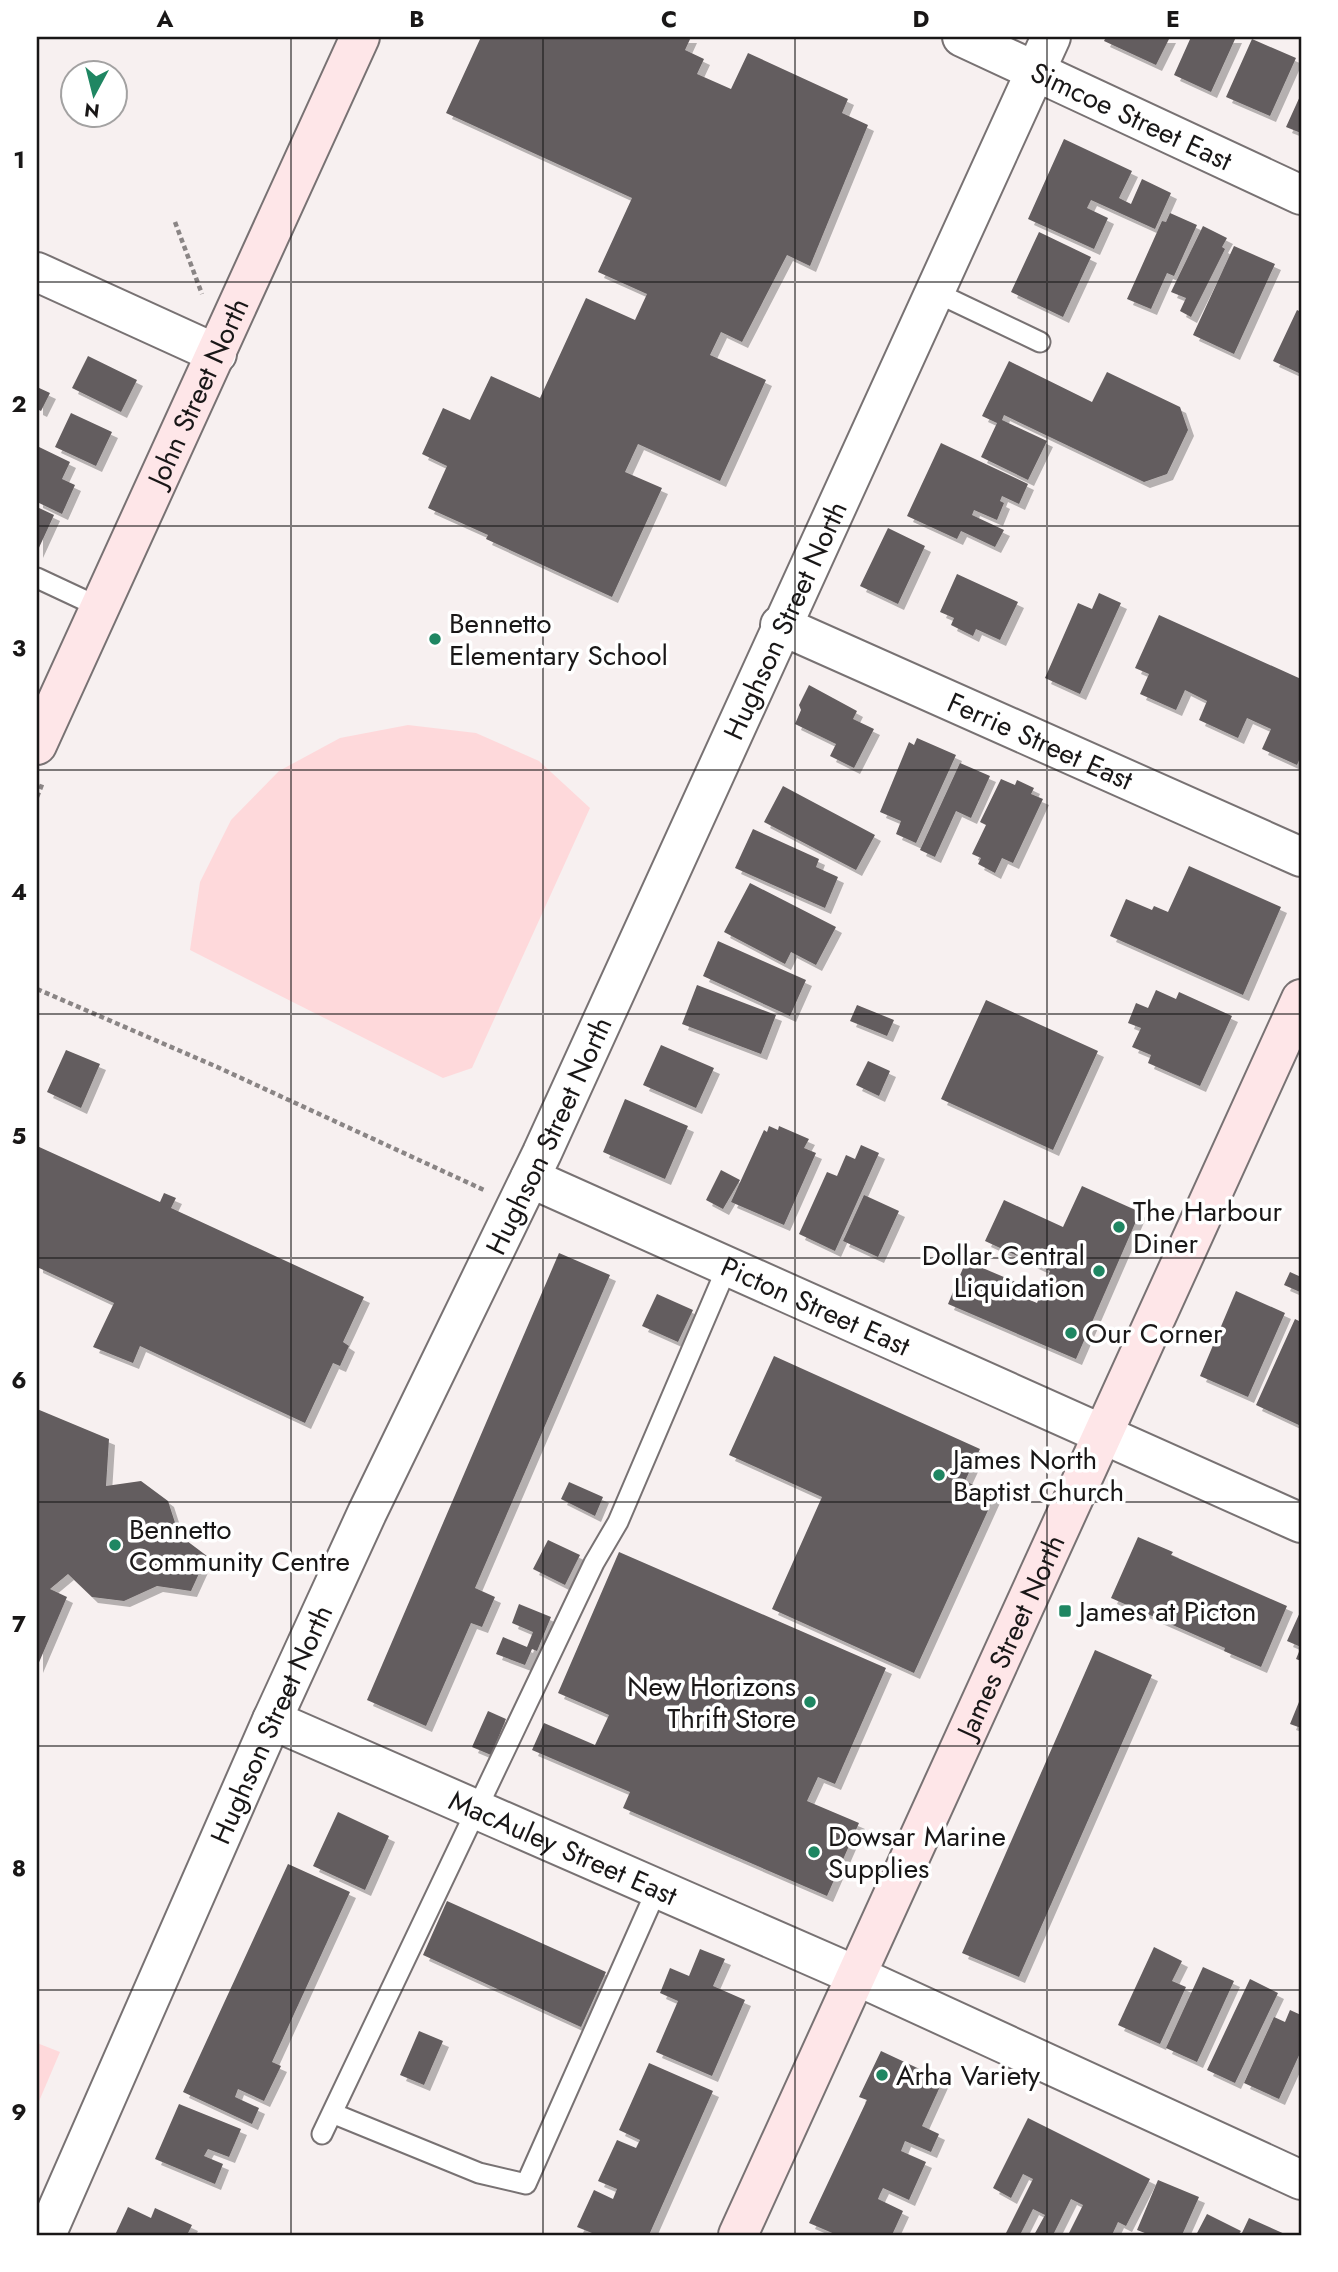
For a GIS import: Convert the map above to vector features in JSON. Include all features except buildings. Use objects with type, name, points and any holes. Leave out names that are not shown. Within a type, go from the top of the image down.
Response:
[{"type":"main road","name":"John Street North","points":[[37,745],[360,37]]},
{"type":"main road","name":"James Street North","points":[[738,2235],[1301,999]]},
{"type":"street","name":"Simcoe Street East","points":[[962,37],[1301,195]]},
{"type":"street","name":"Hughson Street North","points":[[46,2235],[272,1720],[367,1513],[530,1178],[780,625],[1051,37]]},
{"type":"street","points":[[37,272],[217,354]]},
{"type":"street","name":"Ferrie Street East","points":[[780,625],[1301,857]]},
{"type":"street","name":"Picton Street East","points":[[530,1178],[1301,1523]]},
{"type":"street","name":"MacAuley Street East","points":[[272,1720],[857,1976],[1301,2180]]},
{"type":"lane","points":[[935,292],[1040,342]]},
{"type":"lane","points":[[37,578],[99,607]]},
{"type":"lane","points":[[322,2134],[594,1563],[618,1522],[728,1265]]},
{"type":"lane","points":[[332,2113],[479,2173],[526,2183],[657,1889]]},
{"type":"path","points":[[175,222],[205,303]]},
{"type":"path","points":[[37,989],[215,1066],[491,1194]]},
{"type":"shaded area","points":[[408,725],[476,733],[539,761],[590,808],[472,1068],[443,1078],[190,950],[200,882],[231,820],[279,771],[340,738]]},
{"type":"shaded area","points":[[37,2043],[60,2052],[37,2106]]},
{"type":"place","name":"Bennetto Elementary School","points":[[435,639]]},
{"type":"place","name":"The Harbour Diner","points":[[1119,1227]]},
{"type":"place","name":"Dollar Central Liquidation","points":[[1099,1271]]},
{"type":"place","name":"Our Corner","points":[[1071,1333]]},
{"type":"place","name":"James North Baptist Church","points":[[939,1475]]},
{"type":"place","name":"Bennetto Community Centre","points":[[115,1545]]},
{"type":"place","name":"James at Picton","points":[[1065,1611]]},
{"type":"place","name":"New Horizons Thrift Store","points":[[810,1702]]},
{"type":"place","name":"Dowsar Marine Supplies","points":[[814,1852]]},
{"type":"place","name":"Arha Variety","points":[[882,2075]]}]
